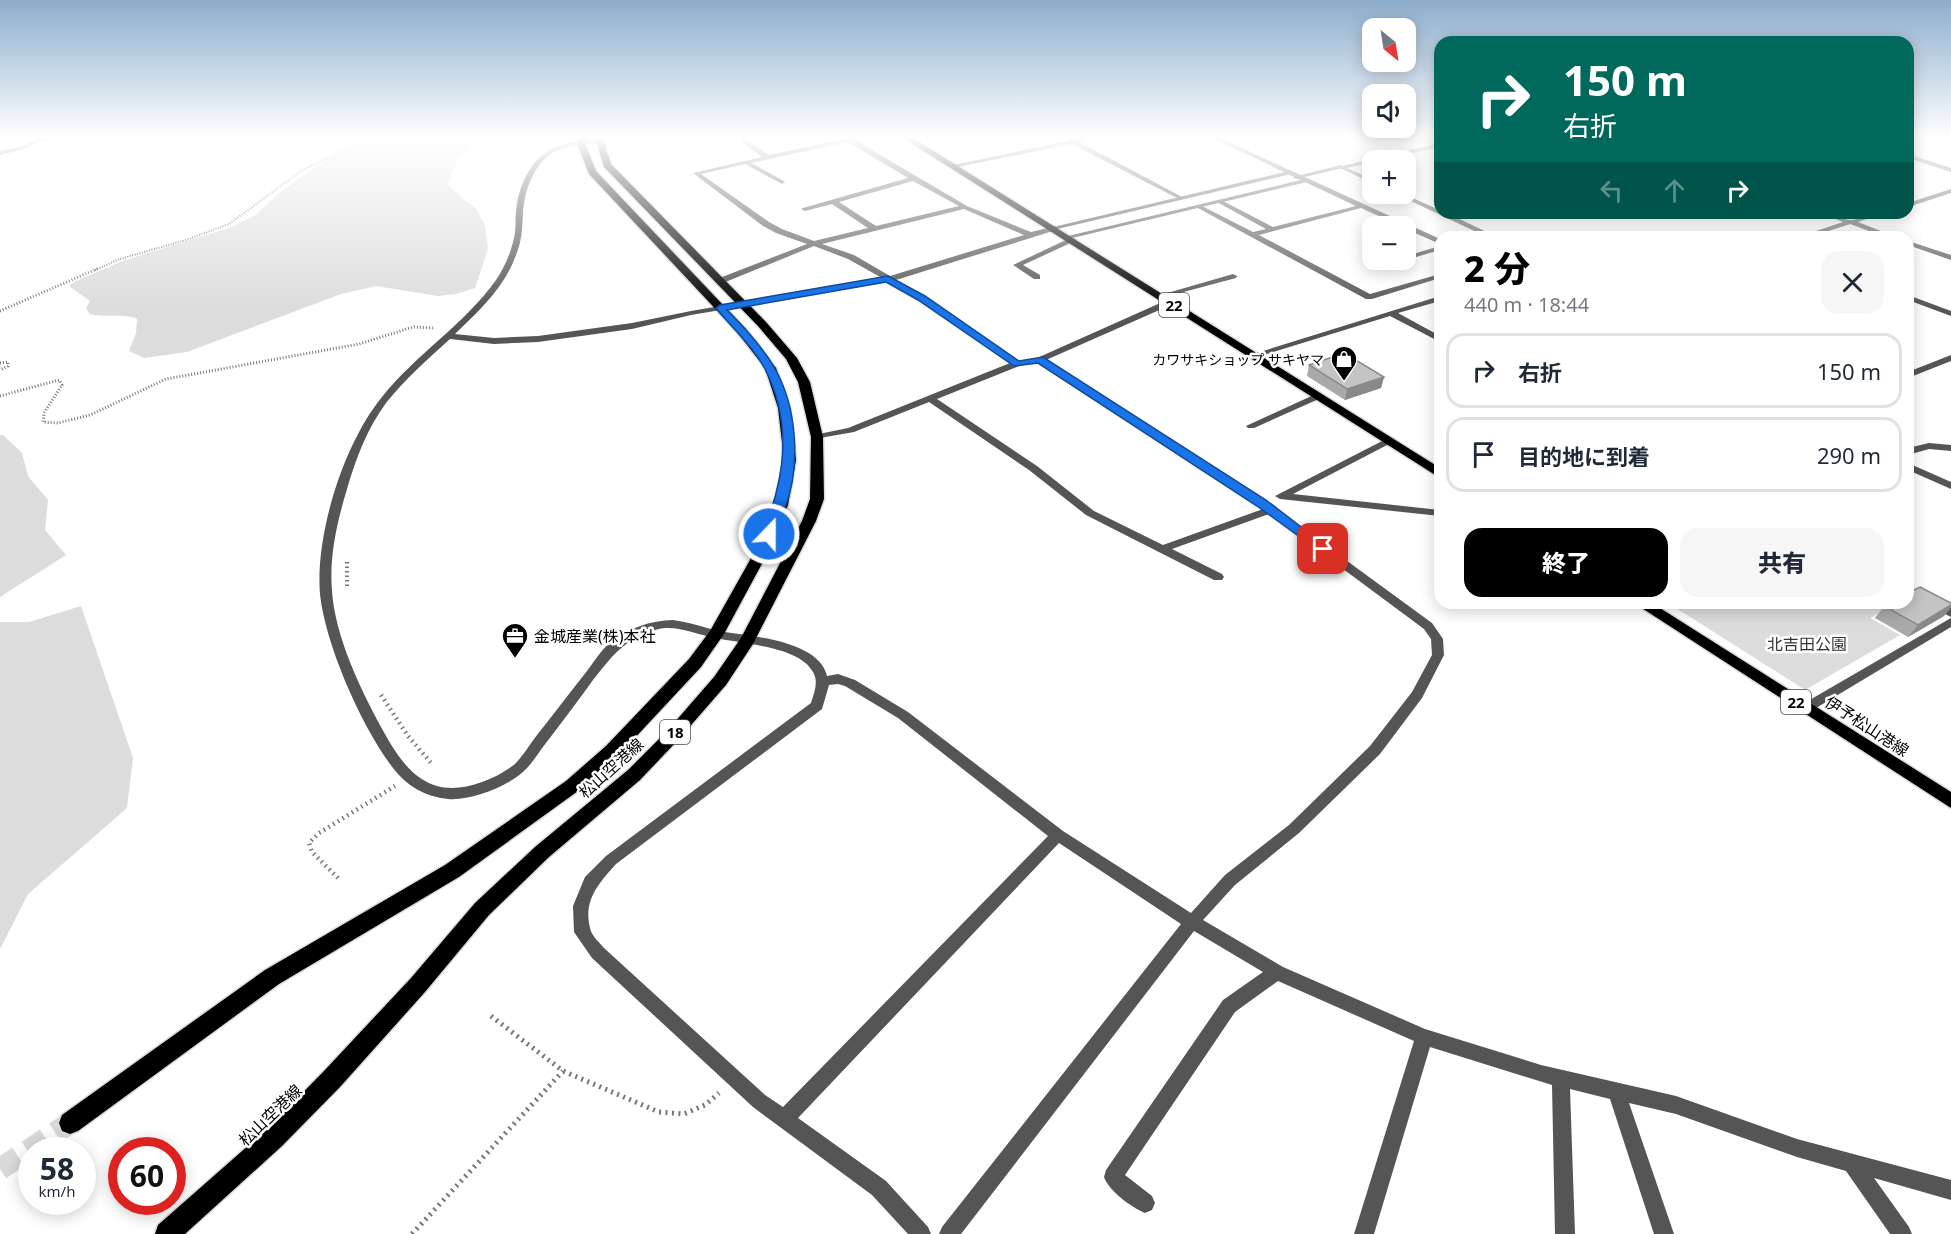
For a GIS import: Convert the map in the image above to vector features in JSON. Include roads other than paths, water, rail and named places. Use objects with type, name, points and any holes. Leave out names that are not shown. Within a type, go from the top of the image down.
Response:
[{"type":"main road","name":"松山空港線","points":[[70,1123],[272,977],[452,871],[530,818],[572,786],[620,743],[671,691],[716,634],[769,534],[780,505],[790,460],[784,408],[770,368],[741,330],[614,196]]},
{"type":"main road","name":"松山空港線","points":[[167,1234],[266,1145],[332,1079],[418,985],[482,909],[542,852],[634,776],[720,681],[748,640],[809,521],[817,499],[817,437],[804,382],[790,358],[743,304],[638,196]]},
{"type":"main road","name":"22","points":[[1000,196],[1434,470]]},
{"type":"main road","name":"伊予松山港線","points":[[1650,609],[1951,801]]},
{"type":"street","points":[[522,196],[519,237],[499,282],[390,391],[357,443],[337,504],[328,545],[326,593],[330,622],[364,708],[396,762],[408,778],[432,791],[456,794],[481,789],[501,780],[520,767],[612,647],[630,635],[668,624],[773,644],[803,655],[822,674],[824,692],[817,706],[611,860],[590,882],[582,906],[582,932],[598,953],[759,1101],[879,1188],[921,1234]]},
{"type":"street","points":[[728,196],[779,231],[850,257],[922,298],[1017,364]]},
{"type":"street","points":[[805,208],[854,196]]},
{"type":"street","points":[[944,196],[1031,235]]},
{"type":"street","points":[[1176,196],[1181,198]]},
{"type":"street","points":[[450,333],[494,341],[538,339],[621,328],[720,308],[888,279],[1053,228],[1193,196]]},
{"type":"street","points":[[1037,277],[1017,265],[1070,239],[1242,196]]},
{"type":"street","points":[[1338,196],[1434,239]]},
{"type":"street","points":[[1914,203],[1937,196]]},
{"type":"street","points":[[834,201],[873,228]]},
{"type":"street","points":[[1219,201],[1273,230]]},
{"type":"street","points":[[1416,202],[1434,210]]},
{"type":"street","points":[[1198,206],[1369,297],[1434,278]]},
{"type":"street","points":[[1252,235],[1362,206]]},
{"type":"street","points":[[720,281],[816,243],[965,207]]},
{"type":"street","points":[[1454,219],[1480,231]]},
{"type":"street","points":[[1842,219],[1876,231]]},
{"type":"street","points":[[1822,231],[1861,219]]},
{"type":"street","points":[[1914,245],[1951,258]]},
{"type":"street","points":[[1416,255],[1434,250]]},
{"type":"street","points":[[817,437],[851,430],[1017,364],[1039,360],[1112,329],[1165,299],[1233,276]]},
{"type":"street","points":[[1914,299],[1951,314]]},
{"type":"street","points":[[1254,355],[1434,300]]},
{"type":"street","points":[[1390,313],[1434,336]]},
{"type":"street","points":[[1914,373],[1951,358]]},
{"type":"street","points":[[949,1234],[1192,922],[1230,880],[1294,829],[1375,750],[1417,694],[1438,655],[1437,639],[1428,626],[1266,507],[1039,360]]},
{"type":"street","points":[[1251,426],[1318,396]]},
{"type":"street","points":[[931,399],[1033,468],[1090,513],[1218,577]]},
{"type":"street","points":[[1162,549],[1266,507],[1280,496],[1388,441]]},
{"type":"street","points":[[1914,449],[1939,445],[1951,448]]},
{"type":"street","points":[[1914,471],[1951,486]]},
{"type":"street","points":[[1280,496],[1329,502],[1386,504],[1434,512]]},
{"type":"street","points":[[1914,593],[1951,613]]},
{"type":"street","points":[[1806,708],[1951,622]]},
{"type":"street","points":[[823,681],[838,680],[850,683],[903,716],[1058,835],[1192,922],[1277,972],[1424,1037],[1561,1079],[1676,1105],[1797,1148],[1951,1190]]},
{"type":"street","points":[[784,1119],[1058,835]]},
{"type":"street","points":[[1145,1203],[1113,1177],[1229,1006],[1277,972]]},
{"type":"street","points":[[1364,1234],[1424,1037]]},
{"type":"street","points":[[1561,1079],[1564,1234]]},
{"type":"street","points":[[1617,1091],[1664,1234]]},
{"type":"street","points":[[1851,1162],[1902,1234]]},
{"type":"tunnel","points":[[0,1169],[70,1123]]},
{"type":"place","name":"カワサキショップ サキヤマ","points":[[1344,382]]},
{"type":"place","name":"金城産業(株)本社","points":[[515,659]]},
{"type":"park label","name":"北吉田公園","points":[[1807,644]]}]
